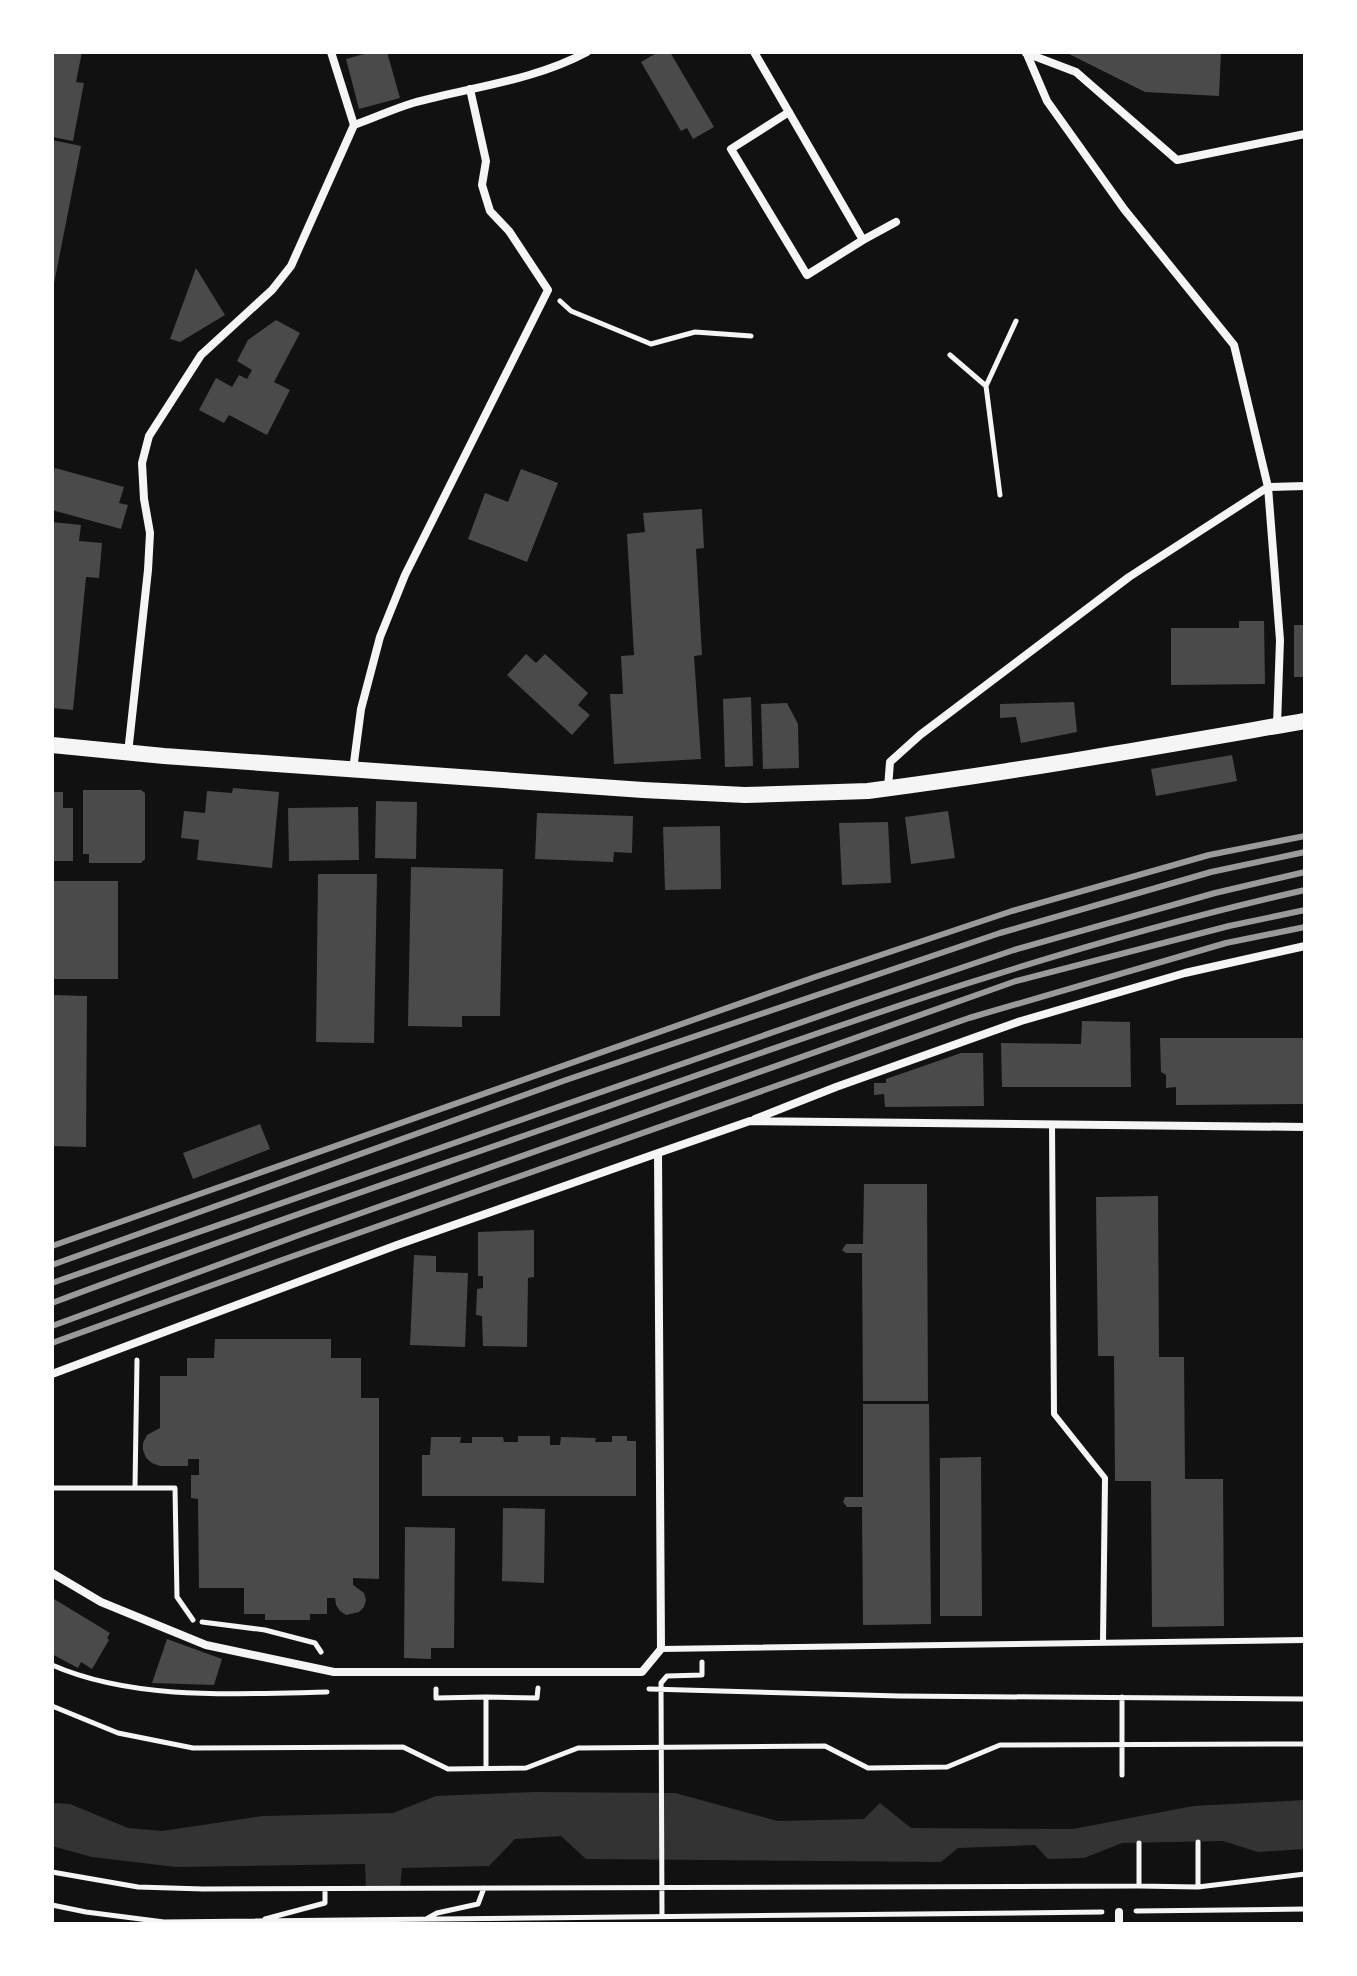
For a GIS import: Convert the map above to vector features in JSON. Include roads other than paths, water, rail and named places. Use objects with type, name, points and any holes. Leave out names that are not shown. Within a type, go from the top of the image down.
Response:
[{"type":"main road","points":[[52,745],[353,771],[745,795],[868,791],[1005,772],[1305,721]]},
{"type":"street","points":[[128,753],[148,570],[150,533],[142,463],[149,436],[201,355],[272,290],[291,266],[354,125],[331,52]]},
{"type":"street","points":[[354,125],[411,104],[514,80],[565,64],[587,52]]},
{"type":"street","points":[[754,52],[863,240]]},
{"type":"street","points":[[1026,52],[1076,72],[1177,160],[1305,134]]},
{"type":"street","points":[[1026,52],[1047,101],[1072,137],[1124,209],[1234,345],[1268,487],[1280,640],[1277,725]]},
{"type":"street","points":[[353,771],[361,709],[380,637],[405,575],[548,290],[509,231],[490,211],[482,185],[486,161],[470,89]]},
{"type":"street","points":[[789,112],[731,149],[807,275],[896,222]]},
{"type":"street","points":[[888,788],[890,762],[920,735],[1129,577],[1268,487],[1305,486]]},
{"type":"street","points":[[52,1374],[397,1245],[750,1121],[1021,1021],[1185,973],[1305,946]]},
{"type":"street","points":[[750,1121],[1305,1127]]},
{"type":"street","points":[[52,1573],[101,1602],[206,1645],[334,1672],[642,1672],[661,1649],[658,1153]]},
{"type":"street","points":[[1119,1912],[1119,1924]]},
{"type":"lane","points":[[1052,1124],[1054,1414],[1105,1478],[1103,1643]]},
{"type":"lane","points":[[661,1649],[1305,1640]]},
{"type":"railway","points":[[52,1246],[815,977],[1012,911],[1209,855],[1305,836]]},
{"type":"railway","points":[[52,1265],[566,1080],[1000,933],[1211,872],[1305,852]]},
{"type":"railway","points":[[52,1283],[1014,950],[1215,893],[1305,872]]},
{"type":"railway","points":[[52,1303],[871,1015],[1043,960],[1217,911],[1305,890]]},
{"type":"railway","points":[[52,1326],[1016,981],[1229,926],[1305,910]]},
{"type":"railway","points":[[52,1343],[969,1018],[1226,943],[1305,927]]}]
